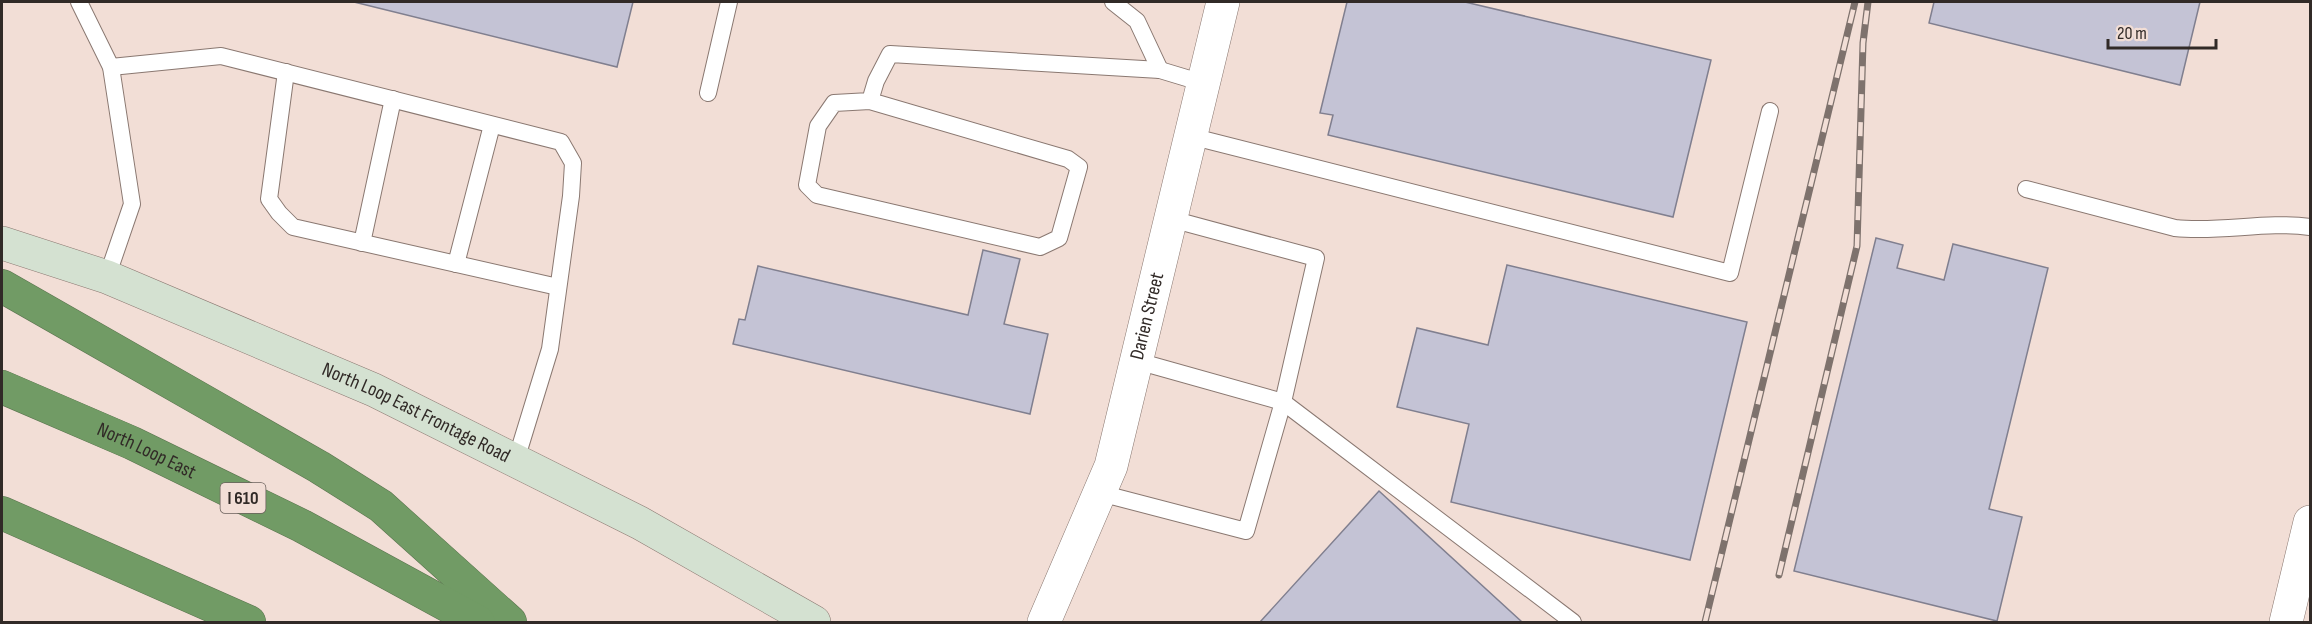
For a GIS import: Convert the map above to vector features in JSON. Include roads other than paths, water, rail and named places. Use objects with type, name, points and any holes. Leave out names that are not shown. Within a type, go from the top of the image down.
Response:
[{"type":"highway","points":[[2,286],[319,467],[381,506],[510,622]]},
{"type":"highway","name":"North Loop East","points":[[2,387],[132,443],[302,526],[478,622]]},
{"type":"highway","points":[[2,513],[249,622]]},
{"type":"main road","name":"North Loop East Frontage Road","points":[[2,243],[107,277],[374,390],[640,523],[814,622]]},
{"type":"street","name":"Darien Street","points":[[1044,622],[1111,466],[1223,2]]},
{"type":"street","points":[[2286,622],[2310,522]]},
{"type":"lane","points":[[78,2],[111,67],[132,204],[107,277]]},
{"type":"lane","points":[[708,93],[729,2]]},
{"type":"lane","points":[[1113,2],[1137,21],[1160,70]]},
{"type":"lane","points":[[870,101],[876,81],[890,54],[1160,70],[1203,83]]},
{"type":"lane","points":[[111,67],[221,56],[561,142],[573,163],[572,196],[550,349],[516,460]]},
{"type":"lane","points":[[286,72],[269,199],[293,227],[558,287]]},
{"type":"lane","points":[[362,243],[393,99]]},
{"type":"lane","points":[[870,101],[1068,159],[1079,167],[1059,238],[1040,247],[817,195],[807,185],[818,126],[834,104],[870,101]]},
{"type":"lane","points":[[1190,136],[1730,273],[1770,111]]},
{"type":"lane","points":[[456,264],[492,125]]},
{"type":"lane","points":[[2026,189],[2175,228],[2199,230],[2290,224],[2310,227]]},
{"type":"lane","points":[[1100,493],[1246,531],[1283,402],[1316,258],[1171,219]]},
{"type":"lane","points":[[1137,361],[1283,402],[1573,622]]},
{"type":"railway","points":[[1705,622],[1855,2]]},
{"type":"railway","points":[[1779,575],[1857,246],[1863,43],[1868,2]]}]
